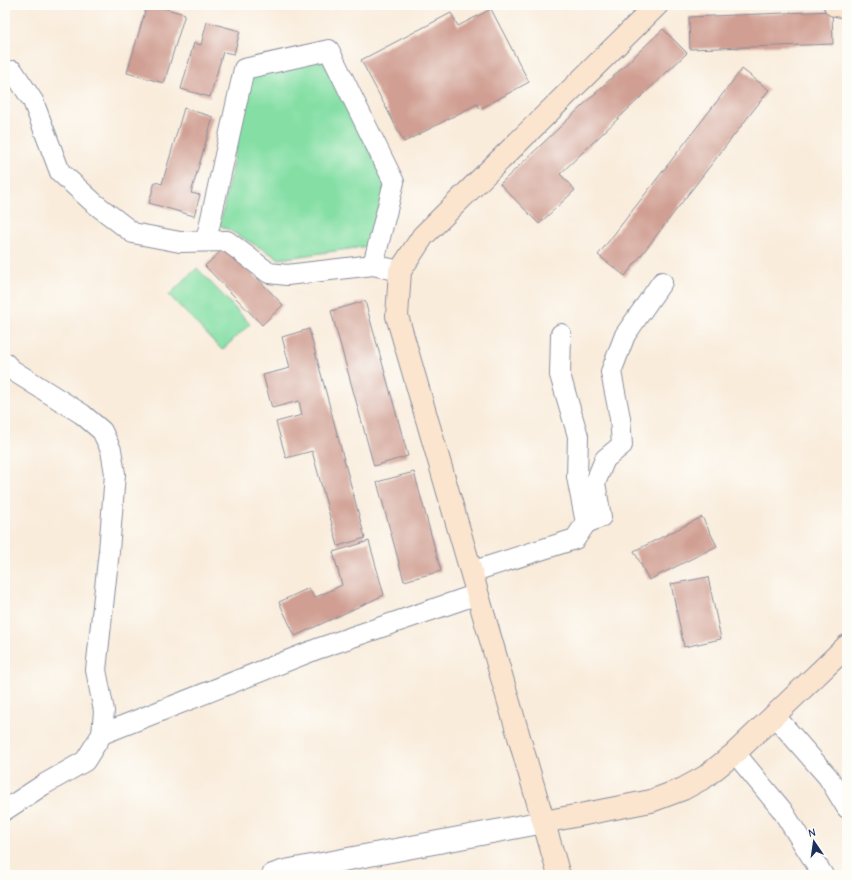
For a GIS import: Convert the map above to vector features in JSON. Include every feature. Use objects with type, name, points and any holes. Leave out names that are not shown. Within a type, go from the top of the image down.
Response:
[{"type":"main road","points":[[559,875],[397,316],[400,271],[423,236],[657,5]]},
{"type":"main road","points":[[835,5],[847,7]]},
{"type":"main road","points":[[544,822],[651,801],[683,789],[705,777],[735,753],[847,646]]},
{"type":"street","points":[[206,241],[244,69],[329,50],[394,182],[373,265]]},
{"type":"street","points":[[13,71],[33,101],[60,172],[94,204],[133,233],[180,242],[227,241],[269,273],[287,275],[373,265],[400,271]]},
{"type":"street","points":[[471,572],[575,538],[586,523],[601,517],[595,483],[605,460],[622,445],[620,418],[611,372],[625,335],[662,282]]},
{"type":"street","points":[[562,334],[560,375],[578,436],[577,477],[586,523]]},
{"type":"street","points":[[5,363],[12,370],[82,414],[102,431],[111,450],[115,474],[109,551],[96,670],[104,711],[102,734],[85,761],[43,785],[5,810]]},
{"type":"street","points":[[102,734],[316,648],[478,594]]},
{"type":"street","points":[[774,716],[828,777],[847,808]]},
{"type":"street","points":[[735,753],[782,810],[823,875]]},
{"type":"street","points":[[273,875],[285,871],[544,822]]},
{"type":"green space","points":[[318,52],[387,184],[369,246],[280,259],[220,225],[252,70]]},
{"type":"green space","points":[[197,268],[250,324],[222,350],[169,295]]},
{"type":"building","points":[[147,5],[185,14],[164,83],[127,73]]},
{"type":"building","points":[[491,9],[529,82],[480,109],[477,104],[404,142],[361,60],[451,13],[458,26]]},
{"type":"building","points":[[832,11],[833,44],[690,49],[689,17]]},
{"type":"building","points":[[207,22],[240,31],[234,54],[223,52],[210,97],[181,89],[194,43],[201,45]]},
{"type":"building","points":[[663,29],[687,53],[560,174],[575,190],[539,224],[500,184]]},
{"type":"building","points":[[742,69],[769,90],[625,276],[598,255]]},
{"type":"building","points":[[184,108],[213,117],[191,193],[200,195],[194,216],[149,203],[155,182],[162,184]]},
{"type":"building","points":[[226,246],[283,305],[262,325],[205,266]]},
{"type":"building","points":[[365,301],[408,456],[374,466],[331,311]]},
{"type":"building","points":[[309,329],[365,538],[338,546],[312,451],[286,458],[276,422],[302,415],[299,401],[272,408],[263,375],[290,368],[282,337]]},
{"type":"building","points":[[414,472],[441,571],[404,581],[377,482]]},
{"type":"building","points":[[702,517],[717,546],[649,580],[634,551]]},
{"type":"building","points":[[369,541],[384,595],[295,636],[279,602],[309,588],[314,598],[342,585],[333,552]]},
{"type":"building","points":[[708,577],[721,639],[684,647],[671,584]]}]
